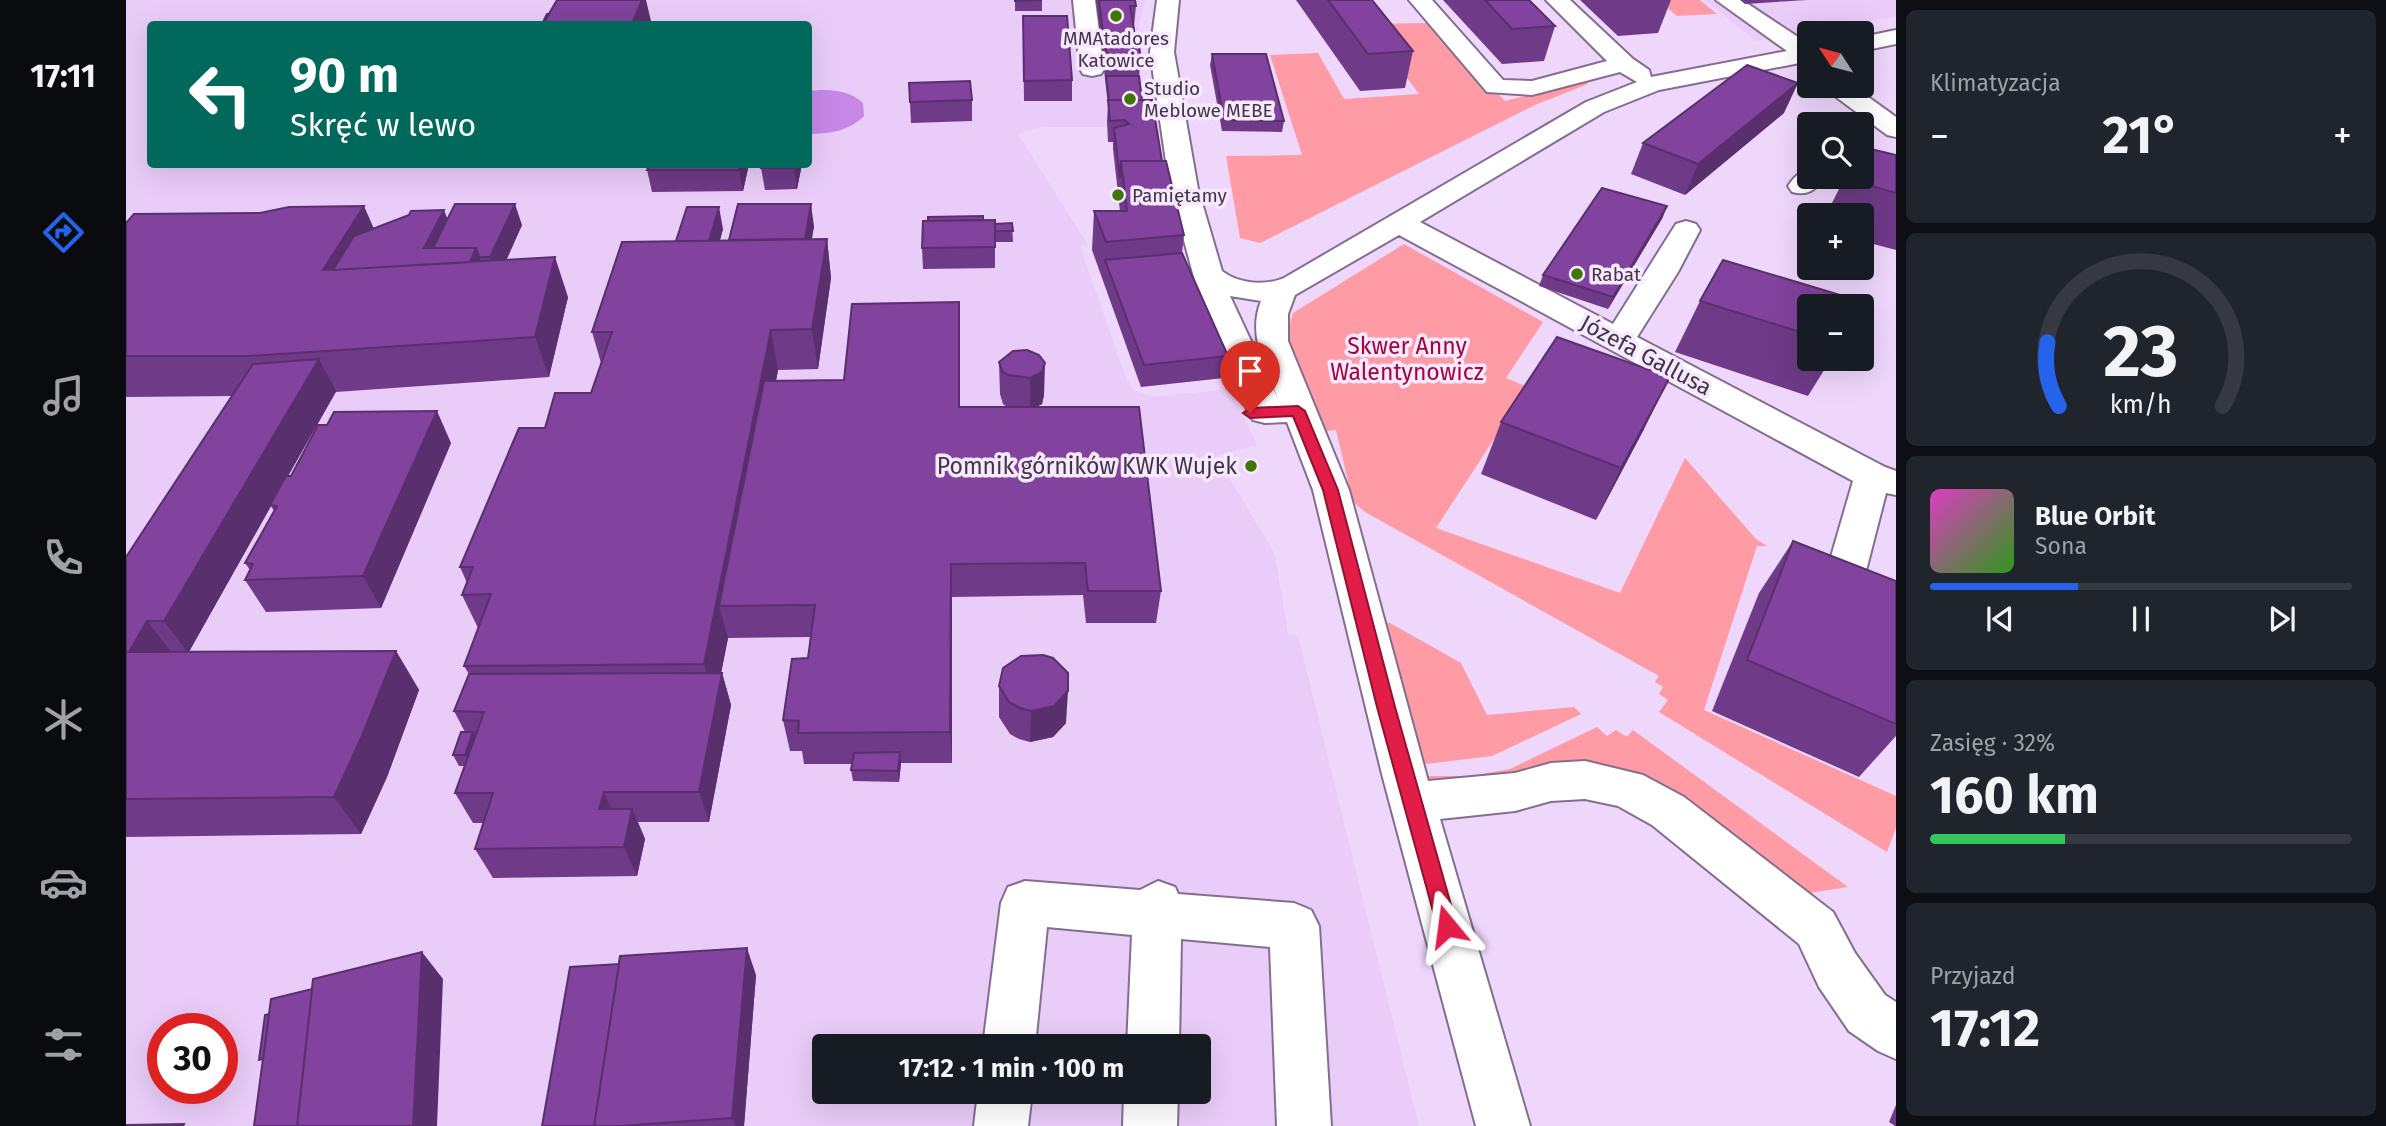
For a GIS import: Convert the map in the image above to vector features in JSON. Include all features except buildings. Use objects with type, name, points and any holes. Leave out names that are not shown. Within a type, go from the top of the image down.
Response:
[{"type":"street","points":[[1084,0],[1092,69]]},
{"type":"street","points":[[1168,0],[1162,52],[1184,188],[1213,292],[1268,412],[1331,490],[1412,802],[1503,1126]]},
{"type":"street","points":[[1420,0],[1496,87],[1532,88],[1623,64]]},
{"type":"street","points":[[1557,0],[1623,64],[1653,84]]},
{"type":"street","points":[[1727,0],[1797,51]]},
{"type":"street","points":[[1208,273],[1214,280],[1241,290],[1257,292],[1284,289],[1595,107],[1653,84],[1797,59]]},
{"type":"street","points":[[1853,98],[1896,129]]},
{"type":"street","name":"Józefa Gallusa","points":[[1398,222],[1683,376],[1884,480]]},
{"type":"street","points":[[1618,341],[1664,272],[1686,230]]},
{"type":"street","points":[[1268,412],[1272,341],[1270,320],[1284,289]]},
{"type":"street","points":[[1839,598],[1884,480]]},
{"type":"street","points":[[1412,802],[1515,792],[1551,782],[1585,780],[1627,789],[1668,811],[1816,929],[1837,970],[1867,1013],[1896,1033]]},
{"type":"street","points":[[1010,1034],[1025,902],[1158,909],[1294,926],[1304,1126]]},
{"type":"street","points":[[1153,1034],[1158,909]]},
{"type":"street","points":[[1001,1126],[1003,1104]]},
{"type":"street","points":[[1150,1126],[1151,1104]]},
{"type":"shaded area","points":[[126,0],[1145,0],[1138,29],[1144,118],[1107,121],[1107,127],[1042,127],[1018,134],[1088,245],[1080,246],[1132,389],[1152,397],[1230,389],[1257,445],[1216,456],[1275,554],[1288,634],[1298,636],[1419,1126],[126,1126]]},
{"type":"shaded area","points":[[1705,0],[1896,0],[1896,16],[1868,21],[1797,21],[1797,34],[1755,41]]},
{"type":"shaded area","points":[[812,91],[838,91],[854,96],[863,103],[864,116],[838,131],[812,134]]},
{"type":"green space","points":[[1658,0],[1700,0],[1717,14],[1677,16]]},
{"type":"green space","points":[[1427,23],[1505,101],[1584,81],[1588,84],[1535,105],[1260,243],[1240,238],[1226,156],[1302,155],[1270,55],[1318,53],[1344,99],[1419,94],[1366,24]]},
{"type":"green space","name":"Skwer Anny Walentynowicz","points":[[1404,244],[1543,322],[1506,378],[1528,387],[1436,528],[1620,593],[1685,458],[1756,539],[1767,546],[1757,546],[1704,710],[1896,796],[1896,828],[1887,852],[1659,712],[1668,700],[1659,694],[1663,687],[1655,682],[1659,676],[1365,512],[1353,502],[1336,430],[1318,432],[1301,388],[1292,358],[1290,328],[1293,313]]},
{"type":"green space","points":[[1385,623],[1390,623],[1461,663],[1487,715],[1574,707],[1581,714],[1492,756],[1426,764],[1423,762]]},
{"type":"green space","points":[[1597,727],[1607,736],[1616,730],[1627,737],[1633,730],[1848,887],[1803,894],[1667,790],[1432,788],[1427,776],[1471,776],[1510,769]]},
{"type":"place","name":"MMAtadores Katowice","points":[[1116,16]]},
{"type":"place","name":"Studio Meblowe MEBE","points":[[1130,99]]},
{"type":"place","name":"Pamiętamy","points":[[1118,195]]},
{"type":"place","name":"Rabat","points":[[1577,274]]},
{"type":"place","name":"Pomnik górników KWK Wujek","points":[[1251,466]]},
{"type":"route","points":[[1250,413],[1298,411],[1331,490],[1386,707],[1447,926]]}]
